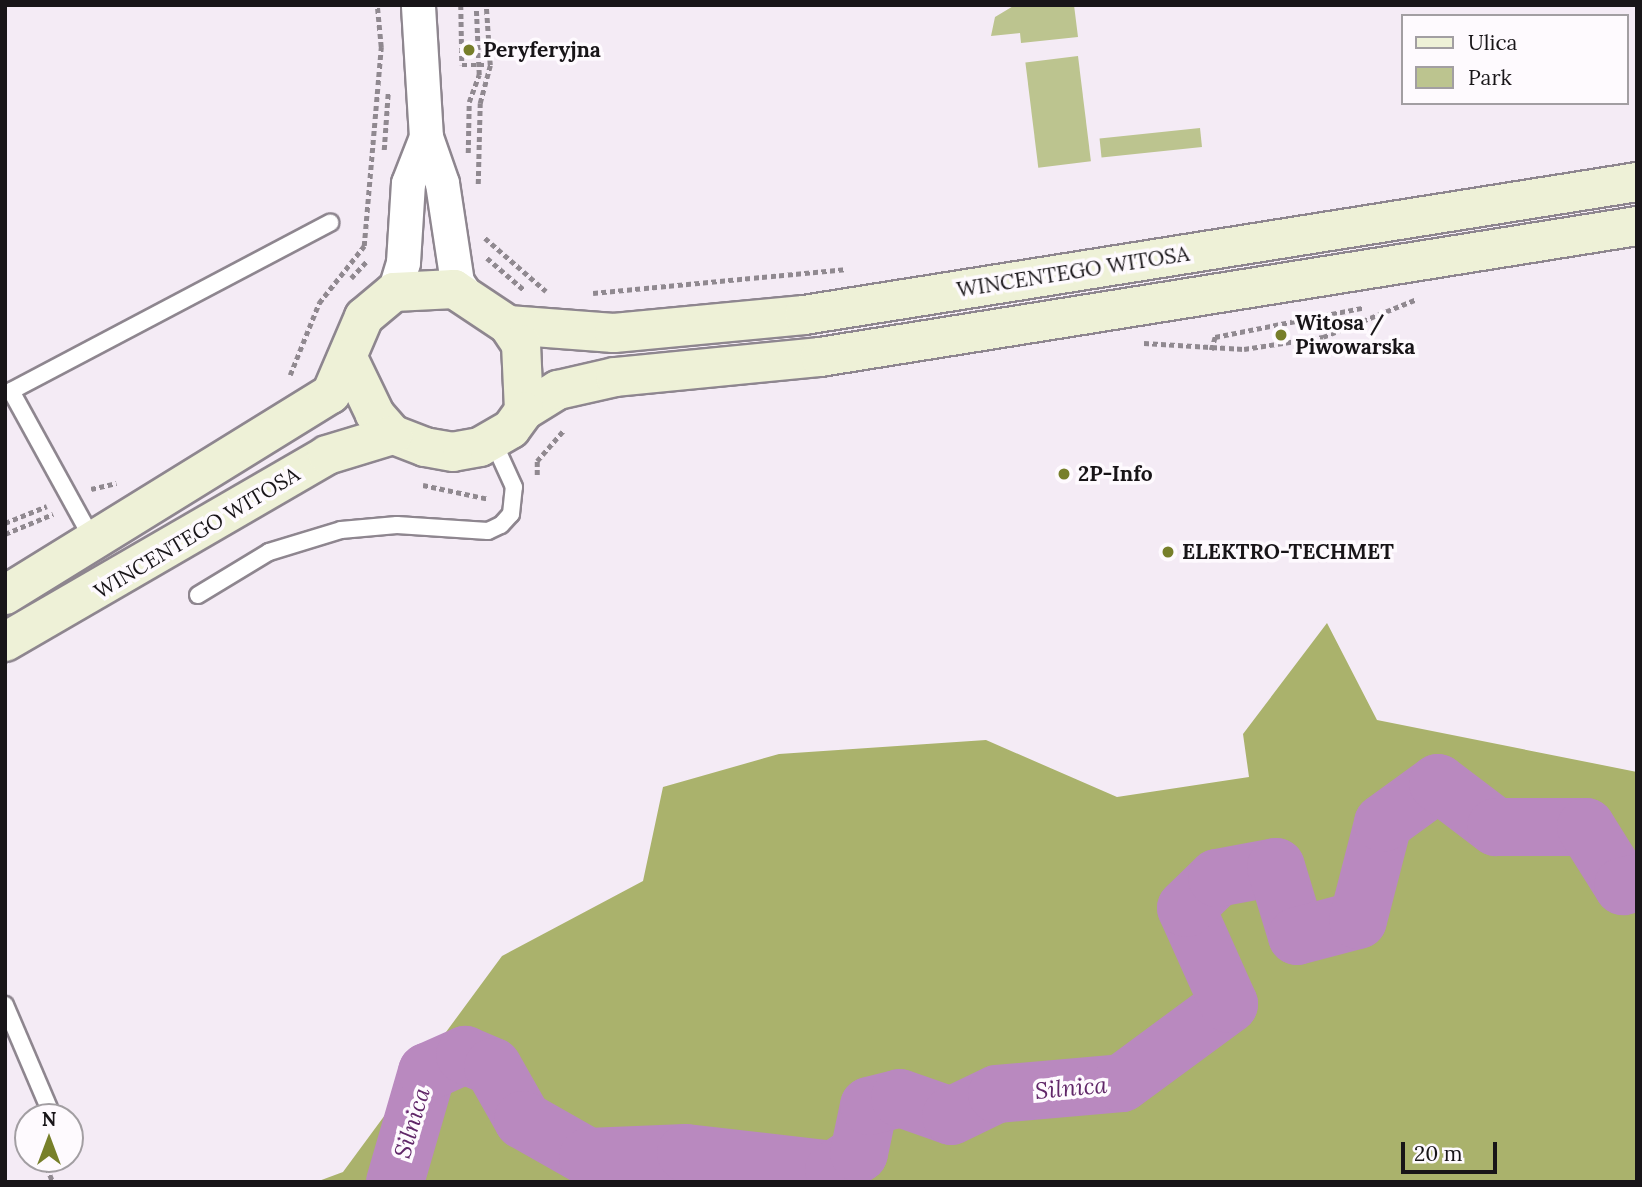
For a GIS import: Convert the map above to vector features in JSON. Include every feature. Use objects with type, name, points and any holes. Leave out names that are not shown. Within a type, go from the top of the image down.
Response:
[{"type":"main road","name":"WINCENTEGO WITOSA","points":[[518,309],[614,333],[804,315],[1637,183]]},
{"type":"main road","name":"WINCENTEGO WITOSA","points":[[524,411],[558,390],[615,377],[820,357],[1637,226]]},
{"type":"main road","points":[[5,595],[331,394],[364,317],[394,292],[439,286],[518,309],[524,411],[493,441],[453,452],[393,435],[374,414],[348,358]]},
{"type":"main road","name":"WINCENTEGO WITOSA","points":[[5,642],[327,455],[393,435]]},
{"type":"street","points":[[418,5],[426,137],[442,183],[457,282],[466,295]]},
{"type":"street","points":[[394,292],[403,262],[408,183],[426,137]]},
{"type":"lane","points":[[94,542],[11,391],[330,223]]},
{"type":"lane","points":[[198,595],[269,552],[341,530],[397,525],[488,531],[501,525],[511,514],[513,486],[493,441]]},
{"type":"lane","points":[[5,1005],[48,1103]]},
{"type":"path","points":[[282,381],[294,372],[319,303],[364,246],[381,47],[377,5]]},
{"type":"path","points":[[461,5],[462,65],[490,65]]},
{"type":"path","points":[[468,167],[470,102],[479,65],[476,5]]},
{"type":"path","points":[[478,197],[480,103],[490,65],[486,5]]},
{"type":"path","points":[[390,59],[391,45]]},
{"type":"path","points":[[384,155],[388,86]]},
{"type":"path","points":[[481,224],[492,251],[551,292]]},
{"type":"path","points":[[475,242],[518,309]]},
{"type":"path","points":[[583,293],[852,268]]},
{"type":"path","points":[[1374,304],[1341,317],[1214,338],[1212,350],[1323,337],[1389,311],[1386,299]]},
{"type":"path","points":[[540,300],[553,302]]},
{"type":"path","points":[[5,523],[130,475]]},
{"type":"green space","points":[[1015,5],[1074,5],[1078,37],[1021,43],[1020,33],[991,36],[995,17]]},
{"type":"green space","points":[[1078,56],[1091,161],[1038,168],[1025,62]]},
{"type":"green space","points":[[1200,128],[1202,147],[1102,157],[1100,139]]},
{"type":"green space","points":[[1327,623],[1377,720],[1637,772],[1637,1182],[316,1182],[343,1172],[502,956],[643,881],[663,787],[779,754],[986,740],[1117,797],[1249,777],[1243,734]]},
{"type":"waterway","name":"Silnica","points":[[395,1182],[427,1072],[465,1055],[493,1067],[523,1120],[588,1157],[686,1153],[834,1170],[859,1153],[869,1106],[900,1098],[951,1116],[997,1094],[1122,1083],[1229,1004],[1186,908],[1217,878],[1276,867],[1297,936],[1358,920],[1383,823],[1438,783],[1496,827],[1586,827],[1623,886],[1637,883]]},
{"type":"place","name":"Peryferyjna","points":[[469,50]]},
{"type":"place","name":"Witosa / Piwowarska","points":[[1281,335]]},
{"type":"place","name":"2P-Info","points":[[1064,474]]},
{"type":"place","name":"ELEKTRO-TECHMET","points":[[1168,552]]}]
